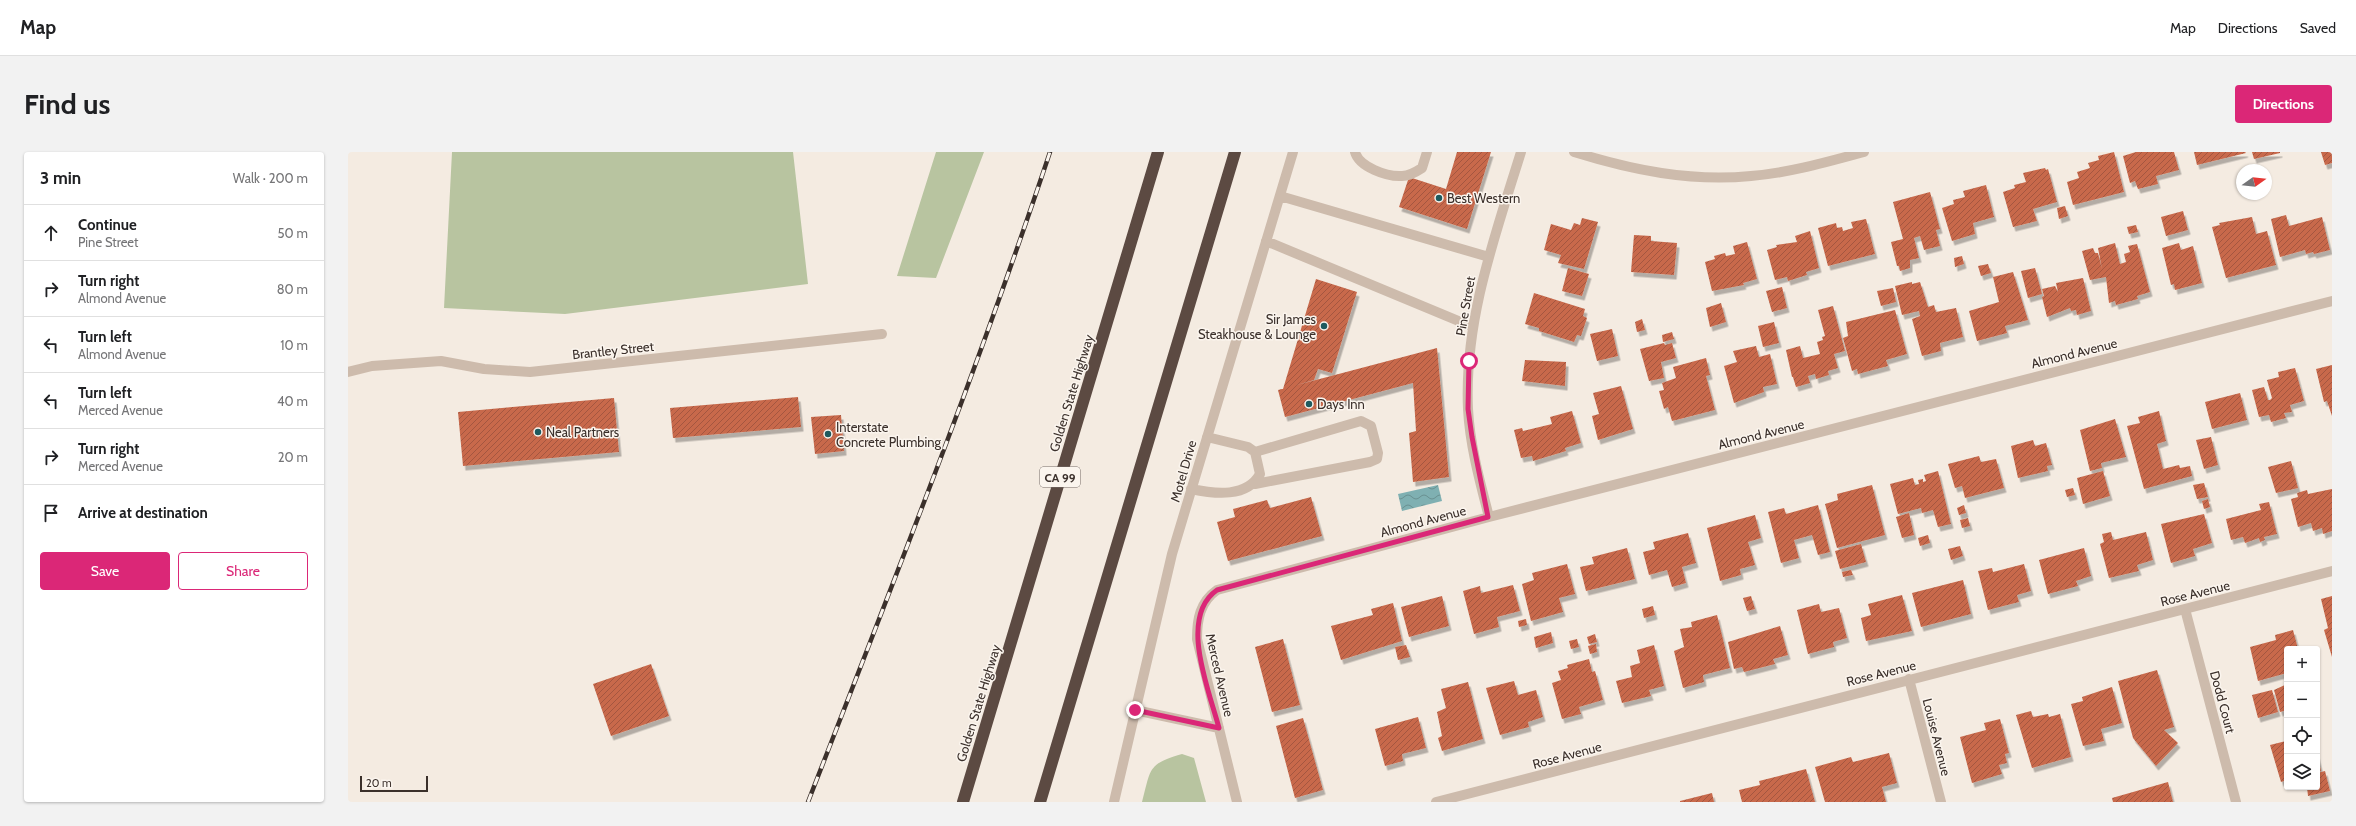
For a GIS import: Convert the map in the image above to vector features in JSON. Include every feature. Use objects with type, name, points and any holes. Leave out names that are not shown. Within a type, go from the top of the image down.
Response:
[{"type":"highway","name":"Golden State Highway","points":[[962,802],[1158,152]]},
{"type":"highway","points":[[1040,802],[1235,152]]},
{"type":"street","name":"Motel Drive","points":[[1114,802],[1172,554],[1293,152]]},
{"type":"street","points":[[1355,152],[1356,157],[1366,167],[1401,176],[1412,174],[1422,168],[1427,152]]},
{"type":"street","name":"Pine Street","points":[[1488,517],[1468,409],[1469,361],[1473,327],[1489,257],[1521,152]]},
{"type":"street","points":[[1574,152],[1633,169],[1672,176],[1712,178],[1779,173],[1864,152]]},
{"type":"street","points":[[1280,196],[1489,257]]},
{"type":"street","points":[[1266,241],[1473,327]]},
{"type":"street","name":"Almond Avenue","points":[[1202,605],[1212,594],[1223,588],[1488,517],[2332,301]]},
{"type":"street","name":"Brantley Street","points":[[348,372],[379,365],[441,361],[484,369],[530,372],[882,334]]},
{"type":"street","points":[[1191,489],[1211,494],[1223,494],[1247,489],[1255,484],[1377,459],[1378,453],[1371,426],[1361,421],[1255,452]]},
{"type":"street","points":[[1207,437],[1237,443],[1248,447],[1255,452],[1260,474],[1255,484]]},
{"type":"street","name":"Rose Avenue","points":[[1436,802],[2332,571]]},
{"type":"street","name":"Merced Avenue","points":[[1202,605],[1198,621],[1197,639],[1237,802]]},
{"type":"street","name":"Dodd Court","points":[[2185,609],[2236,802]]},
{"type":"street","name":"Louise Avenue","points":[[1909,679],[1940,802]]},
{"type":"street","name":"Merced Avenue","points":[[1135,710],[1219,728]]},
{"type":"green space","points":[[452,152],[793,152],[808,284],[565,314],[444,308]]},
{"type":"green space","points":[[936,152],[984,152],[936,278],[897,276]]},
{"type":"green space","points":[[1182,754],[1194,758],[1206,802],[1142,802],[1152,769],[1162,761]]},
{"type":"water","points":[[1438,485],[1442,501],[1402,511],[1398,494]]},
{"type":"building","name":"Best Western","points":[[1457,152],[1491,152],[1467,229],[1399,207],[1409,177],[1446,189]]},
{"type":"building","points":[[2114,152],[2124,192],[2073,205],[2067,182],[2079,178],[2077,172],[2090,168],[2088,163],[2099,160],[2098,156]]},
{"type":"building","points":[[2136,152],[2174,152],[2179,170],[2156,176],[2158,184],[2138,189],[2135,181],[2130,183],[2123,156]]},
{"type":"building","points":[[2194,152],[2245,152],[2246,153],[2197,165]]},
{"type":"building","points":[[2252,152],[2280,152],[2280,153],[2254,159]]},
{"type":"building","points":[[2321,152],[2332,152],[2332,163],[2325,165]]},
{"type":"building","points":[[2045,168],[2046,170],[2048,169],[2057,202],[2033,209],[2037,221],[2013,227],[2003,192],[2015,188],[2014,185],[2026,182],[2023,173]]},
{"type":"building","points":[[1986,185],[1994,217],[1973,223],[1975,234],[1952,241],[1942,208],[1954,204],[1953,200],[1965,197],[1963,191]]},
{"type":"building","points":[[1930,192],[1940,229],[1936,230],[1940,246],[1924,250],[1920,236],[1914,238],[1919,258],[1910,260],[1910,268],[1900,271],[1899,266],[1897,266],[1891,242],[1903,239],[1893,202]]},
{"type":"building","points":[[2065,206],[2068,216],[2059,219],[2057,208]]},
{"type":"building","points":[[2183,211],[2188,230],[2166,236],[2161,217]]},
{"type":"building","points":[[2286,215],[2289,226],[2322,217],[2330,250],[2314,254],[2313,252],[2306,254],[2305,250],[2280,257],[2271,219]]},
{"type":"building","points":[[2252,217],[2256,234],[2267,231],[2276,265],[2226,278],[2212,227],[2220,225],[2219,223]]},
{"type":"building","points":[[1582,218],[1598,222],[1584,269],[1558,263],[1561,255],[1544,250],[1551,224],[1571,230],[1574,223],[1580,225]]},
{"type":"building","points":[[1866,219],[1875,254],[1828,266],[1818,228],[1836,223],[1837,228],[1842,227],[1843,231],[1853,228],[1851,222]]},
{"type":"building","points":[[2136,225],[2138,232],[2129,234],[2127,227]]},
{"type":"building","points":[[1810,231],[1819,268],[1806,272],[1807,275],[1788,281],[1787,277],[1775,280],[1767,250],[1777,247],[1776,245],[1797,242],[1795,236]]},
{"type":"building","points":[[1634,235],[1651,236],[1651,241],[1677,243],[1674,275],[1631,272]]},
{"type":"building","points":[[1747,242],[1757,279],[1743,283],[1744,285],[1712,291],[1705,262],[1715,259],[1714,256],[1725,253],[1726,256],[1735,254],[1733,246]]},
{"type":"building","points":[[2115,243],[2120,264],[2126,262],[2124,254],[2130,252],[2128,246],[2137,244],[2150,292],[2137,296],[2138,299],[2116,305],[2115,301],[2109,303],[2106,277],[2090,280],[2082,251],[2093,248],[2095,253],[2098,253],[2102,269],[2098,248]]},
{"type":"building","points":[[2179,243],[2181,250],[2193,246],[2202,283],[2175,290],[2174,284],[2171,285],[2162,248]]},
{"type":"building","points":[[1962,256],[1964,264],[1955,267],[1954,258]]},
{"type":"building","points":[[1988,264],[1991,273],[1981,276],[1978,266]]},
{"type":"building","points":[[1568,268],[1589,274],[1582,296],[1562,291]]},
{"type":"building","points":[[2035,268],[2042,294],[2028,298],[2021,271]]},
{"type":"building","points":[[2013,272],[2028,320],[2005,326],[2007,333],[1977,341],[1969,311],[1999,302],[1993,277]]},
{"type":"building","points":[[2083,278],[2091,311],[2077,315],[2076,310],[2071,311],[2070,308],[2047,317],[2042,297],[2044,296],[2042,289],[2055,286],[2058,292],[2056,283]]},
{"type":"building","name":"Sir James Steakhouse & Lounge","points":[[1316,279],[1357,292],[1332,373],[1318,369],[1314,380],[1283,389]]},
{"type":"building","points":[[1912,282],[1912,284],[1920,282],[1928,307],[1934,305],[1936,312],[1956,308],[1963,337],[1940,343],[1941,351],[1922,356],[1912,319],[1920,316],[1919,311],[1902,315],[1895,286]]},
{"type":"building","points":[[1782,287],[1787,308],[1772,312],[1766,291]]},
{"type":"building","points":[[1893,288],[1896,302],[1881,306],[1877,291]]},
{"type":"building","points":[[1534,293],[1585,309],[1583,316],[1587,318],[1581,336],[1577,335],[1574,342],[1539,331],[1539,328],[1525,324]]},
{"type":"building","points":[[1721,303],[1726,322],[1710,327],[1706,308]]},
{"type":"building","points":[[1833,306],[1845,351],[1834,354],[1838,368],[1828,371],[1829,375],[1816,379],[1815,374],[1808,376],[1810,383],[1796,387],[1792,377],[1786,350],[1800,346],[1803,358],[1820,354],[1817,342],[1823,340],[1822,337],[1825,336],[1818,310]]},
{"type":"building","points":[[1895,310],[1907,354],[1886,360],[1888,366],[1858,374],[1857,369],[1852,371],[1843,338],[1848,336],[1846,322]]},
{"type":"building","points":[[1642,319],[1645,330],[1637,332],[1635,322]]},
{"type":"building","points":[[1774,322],[1779,343],[1763,347],[1758,326]]},
{"type":"building","points":[[1612,329],[1618,356],[1597,361],[1590,334]]},
{"type":"building","points":[[1672,332],[1674,339],[1663,342],[1662,335]]},
{"type":"building","points":[[1664,343],[1665,345],[1672,343],[1676,358],[1661,362],[1664,378],[1649,381],[1640,349]]},
{"type":"building","points":[[1756,346],[1759,357],[1770,354],[1777,384],[1763,387],[1764,392],[1734,403],[1724,366],[1737,362],[1733,351]]},
{"type":"building","name":"Days Inn","points":[[1437,348],[1449,477],[1413,482],[1409,433],[1416,431],[1413,383],[1285,417],[1278,390]]},
{"type":"building","points":[[1706,358],[1710,375],[1706,376],[1715,410],[1672,421],[1668,407],[1664,409],[1659,391],[1664,390],[1662,383],[1676,378],[1673,367]]},
{"type":"building","points":[[1525,360],[1566,362],[1565,386],[1522,381]]},
{"type":"building","points":[[2332,365],[2332,416],[2327,401],[2324,402],[2316,369]]},
{"type":"building","points":[[2295,368],[2304,401],[2290,405],[2292,412],[2284,413],[2286,418],[2271,422],[2269,415],[2259,417],[2252,390],[2264,387],[2268,400],[2270,400],[2272,398],[2267,380],[2279,377],[2278,372]]},
{"type":"building","points":[[1621,386],[1633,429],[1598,440],[1592,416],[1599,414],[1593,393]]},
{"type":"building","points":[[2240,393],[2247,420],[2212,429],[2205,402]]},
{"type":"building","points":[[798,397],[801,427],[673,438],[670,408]]},
{"type":"building","name":"Neal Partners","points":[[614,398],[619,452],[463,466],[458,412]]},
{"type":"building","points":[[1572,411],[1581,443],[1565,448],[1566,451],[1533,461],[1532,456],[1521,458],[1514,430],[1522,428],[1523,431],[1552,424],[1550,417]]},
{"type":"building","points":[[2159,411],[2166,441],[2157,444],[2163,469],[2179,465],[2180,468],[2190,466],[2192,476],[2144,489],[2127,426],[2140,423],[2138,417]]},
{"type":"building","name":"Interstate Concrete Plumbing","points":[[841,415],[844,451],[815,454],[811,417]]},
{"type":"building","points":[[2115,419],[2126,457],[2101,463],[2102,468],[2090,471],[2080,430]]},
{"type":"building","points":[[2211,437],[2218,465],[2204,469],[2196,440]]},
{"type":"building","points":[[2033,440],[2035,446],[2046,443],[2052,465],[2047,466],[2048,471],[2018,478],[2011,446]]},
{"type":"building","points":[[1979,456],[1981,462],[1996,459],[2004,488],[1965,498],[1962,486],[1955,488],[1948,464]]},
{"type":"building","points":[[2291,461],[2298,488],[2276,493],[2268,467]]},
{"type":"building","points":[[1938,471],[1951,524],[1938,527],[1933,510],[1922,513],[1921,508],[1898,514],[1890,484],[1913,478],[1915,485],[1919,484],[1918,480],[1923,479],[1923,482],[1926,481],[1924,475]]},
{"type":"building","points":[[2103,471],[2110,496],[2083,504],[2077,478]]},
{"type":"building","points":[[2204,483],[2208,497],[2197,499],[2193,485]]},
{"type":"building","points":[[1872,485],[1885,535],[1837,548],[1825,504],[1838,500],[1837,494]]},
{"type":"building","points":[[2073,488],[2075,495],[2067,497],[2065,490]]},
{"type":"building","points":[[2332,489],[2332,531],[2323,534],[2322,528],[2313,531],[2311,523],[2298,527],[2291,499],[2298,497],[2297,493],[2307,490],[2308,494]]},
{"type":"building","points":[[1311,497],[1322,536],[1228,561],[1217,522],[1235,517],[1233,509],[1267,500],[1270,508]]},
{"type":"building","points":[[2208,499],[2210,507],[2204,509],[2202,501]]},
{"type":"building","points":[[2269,502],[2277,534],[2264,537],[2265,540],[2260,542],[2259,538],[2245,543],[2243,537],[2231,540],[2226,519],[2261,510],[2259,504]]},
{"type":"building","points":[[1818,505],[1830,552],[1818,555],[1812,535],[1794,540],[1799,558],[1781,563],[1768,512],[1784,508],[1786,514]]},
{"type":"building","points":[[1964,505],[1966,513],[1959,515],[1957,508]]},
{"type":"building","points":[[1909,513],[1914,535],[1902,538],[1896,517]]},
{"type":"building","points":[[2204,514],[2212,543],[2193,549],[2195,556],[2171,563],[2161,524]]},
{"type":"building","points":[[1755,515],[1761,538],[1748,542],[1755,565],[1740,569],[1741,575],[1720,581],[1707,528]]},
{"type":"building","points":[[1968,518],[1970,526],[1962,528],[1960,520]]},
{"type":"building","points":[[2111,532],[2113,540],[2146,532],[2153,560],[2137,565],[2139,571],[2109,578],[2100,544],[2104,542],[2102,534]]},
{"type":"building","points":[[1688,533],[1696,563],[1682,567],[1686,583],[1672,587],[1667,570],[1649,575],[1643,552],[1655,549],[1653,542]]},
{"type":"building","points":[[1928,535],[1930,543],[1920,546],[1918,538]]},
{"type":"building","points":[[1861,544],[1866,562],[1840,569],[1835,551]]},
{"type":"building","points":[[1960,546],[1963,556],[1951,560],[1948,549]]},
{"type":"building","points":[[1627,548],[1635,579],[1586,591],[1580,567],[1594,564],[1592,557]]},
{"type":"building","points":[[2084,548],[2091,576],[2076,581],[2078,586],[2048,594],[2039,560]]},
{"type":"building","points":[[1567,564],[1575,594],[1559,598],[1563,612],[1531,621],[1522,584],[1534,580],[1532,573]]},
{"type":"building","points":[[2024,564],[2031,591],[2017,595],[2019,602],[1988,610],[1978,571],[1992,568],[1993,572]]},
{"type":"building","points":[[1851,570],[1853,575],[1843,577],[1842,572]]},
{"type":"building","points":[[1963,580],[1971,614],[1921,627],[1912,593]]},
{"type":"building","points":[[1513,585],[1520,611],[1497,617],[1499,627],[1474,634],[1463,591],[1480,586],[1481,593]]},
{"type":"building","points":[[1902,595],[1912,631],[1866,641],[1861,618],[1871,615],[1868,604]]},
{"type":"building","points":[[1442,596],[1449,626],[1409,637],[1401,607]]},
{"type":"building","points":[[1751,596],[1755,609],[1747,611],[1743,598]]},
{"type":"building","points":[[2332,596],[2332,657],[2324,630],[2328,628],[2321,599]]},
{"type":"building","points":[[1393,603],[1402,641],[1341,660],[1331,626],[1373,615],[1371,609]]},
{"type":"building","points":[[1819,604],[1821,612],[1839,608],[1847,638],[1833,642],[1834,647],[1808,654],[1797,610]]},
{"type":"building","points":[[1653,606],[1655,615],[1644,618],[1642,609]]},
{"type":"building","points":[[1717,615],[1730,668],[1703,675],[1704,682],[1683,688],[1674,651],[1684,647],[1680,629],[1692,627],[1691,622]]},
{"type":"building","points":[[1526,619],[1527,625],[1519,627],[1518,621]]},
{"type":"building","points":[[1780,626],[1788,655],[1773,659],[1775,664],[1744,672],[1742,667],[1734,669],[1728,642]]},
{"type":"building","points":[[2293,630],[2297,646],[2284,646],[2284,674],[2258,681],[2250,647],[2276,640],[2275,635]]},
{"type":"building","points":[[1551,632],[1553,643],[1536,648],[1534,637]]},
{"type":"building","points":[[1595,634],[1597,642],[1589,644],[1587,637]]},
{"type":"building","points":[[1283,639],[1300,705],[1272,712],[1255,647]]},
{"type":"building","points":[[1577,639],[1579,647],[1571,649],[1569,641]]},
{"type":"building","points":[[1596,644],[1597,652],[1590,654],[1588,646]]},
{"type":"building","points":[[1406,645],[1410,657],[1398,660],[1395,647]]},
{"type":"building","points":[[1654,645],[1664,686],[1649,690],[1651,696],[1622,703],[1616,681],[1632,677],[1630,666],[1640,663],[1637,650]]},
{"type":"building","points":[[1589,659],[1592,672],[1595,671],[1603,700],[1579,707],[1581,714],[1562,719],[1552,683],[1561,680],[1558,671],[1568,668],[1567,665]]},
{"type":"building","points":[[651,664],[669,716],[611,736],[593,684]]},
{"type":"building","points":[[2157,670],[2174,727],[2164,730],[2178,743],[2156,766],[2133,738],[2118,681]]},
{"type":"building","points":[[1514,681],[1518,695],[1536,690],[1543,717],[1528,722],[1529,727],[1500,735],[1486,688]]},
{"type":"building","points":[[1468,682],[1483,739],[1442,751],[1438,738],[1442,736],[1437,712],[1446,708],[1441,689]]},
{"type":"building","points":[[2284,685],[2284,711],[2280,712],[2274,690]]},
{"type":"building","points":[[2112,687],[2122,723],[2101,729],[2104,741],[2083,746],[2071,704],[2083,701],[2082,697]]},
{"type":"building","points":[[2272,690],[2278,712],[2258,718],[2252,695]]},
{"type":"building","points":[[2031,711],[2033,717],[2048,714],[2049,717],[2060,714],[2071,757],[2032,768],[2016,715]]},
{"type":"building","points":[[1418,717],[1426,748],[1402,754],[1403,761],[1385,766],[1375,729]]},
{"type":"building","points":[[1303,718],[1323,790],[1295,798],[1276,726]]},
{"type":"building","points":[[2000,719],[2009,753],[2005,754],[2007,763],[1999,765],[2002,774],[1972,783],[1960,737],[1986,730],[1984,723]]},
{"type":"building","points":[[2284,742],[2284,781],[2281,782],[2270,745]]},
{"type":"building","points":[[1889,753],[1897,783],[1882,787],[1886,802],[1825,802],[1815,767],[1851,757],[1853,762]]},
{"type":"building","points":[[1806,769],[1815,802],[1742,802],[1739,790],[1760,785],[1759,781]]},
{"type":"building","points":[[2325,771],[2330,791],[2308,796],[2307,790],[2320,790],[2320,772]]},
{"type":"building","points":[[2168,782],[2173,802],[2113,802],[2112,798]]},
{"type":"building","points":[[1712,793],[1714,802],[1680,802],[1680,801]]},
{"type":"railway","points":[[808,802],[963,397],[1050,152]]},
{"type":"place","name":"Best Western","points":[[1439,198]]},
{"type":"place","name":"Sir James Steakhouse & Lounge","points":[[1324,326]]},
{"type":"place","name":"Days Inn","points":[[1309,404]]},
{"type":"place","name":"Neal Partners","points":[[538,432]]},
{"type":"place","name":"Interstate Concrete Plumbing","points":[[828,434]]},
{"type":"route","points":[[1135,710],[1219,728],[1197,639],[1198,621],[1202,605],[1206,598],[1217,590],[1488,517],[1481,486],[1468,409],[1469,361]]}]
